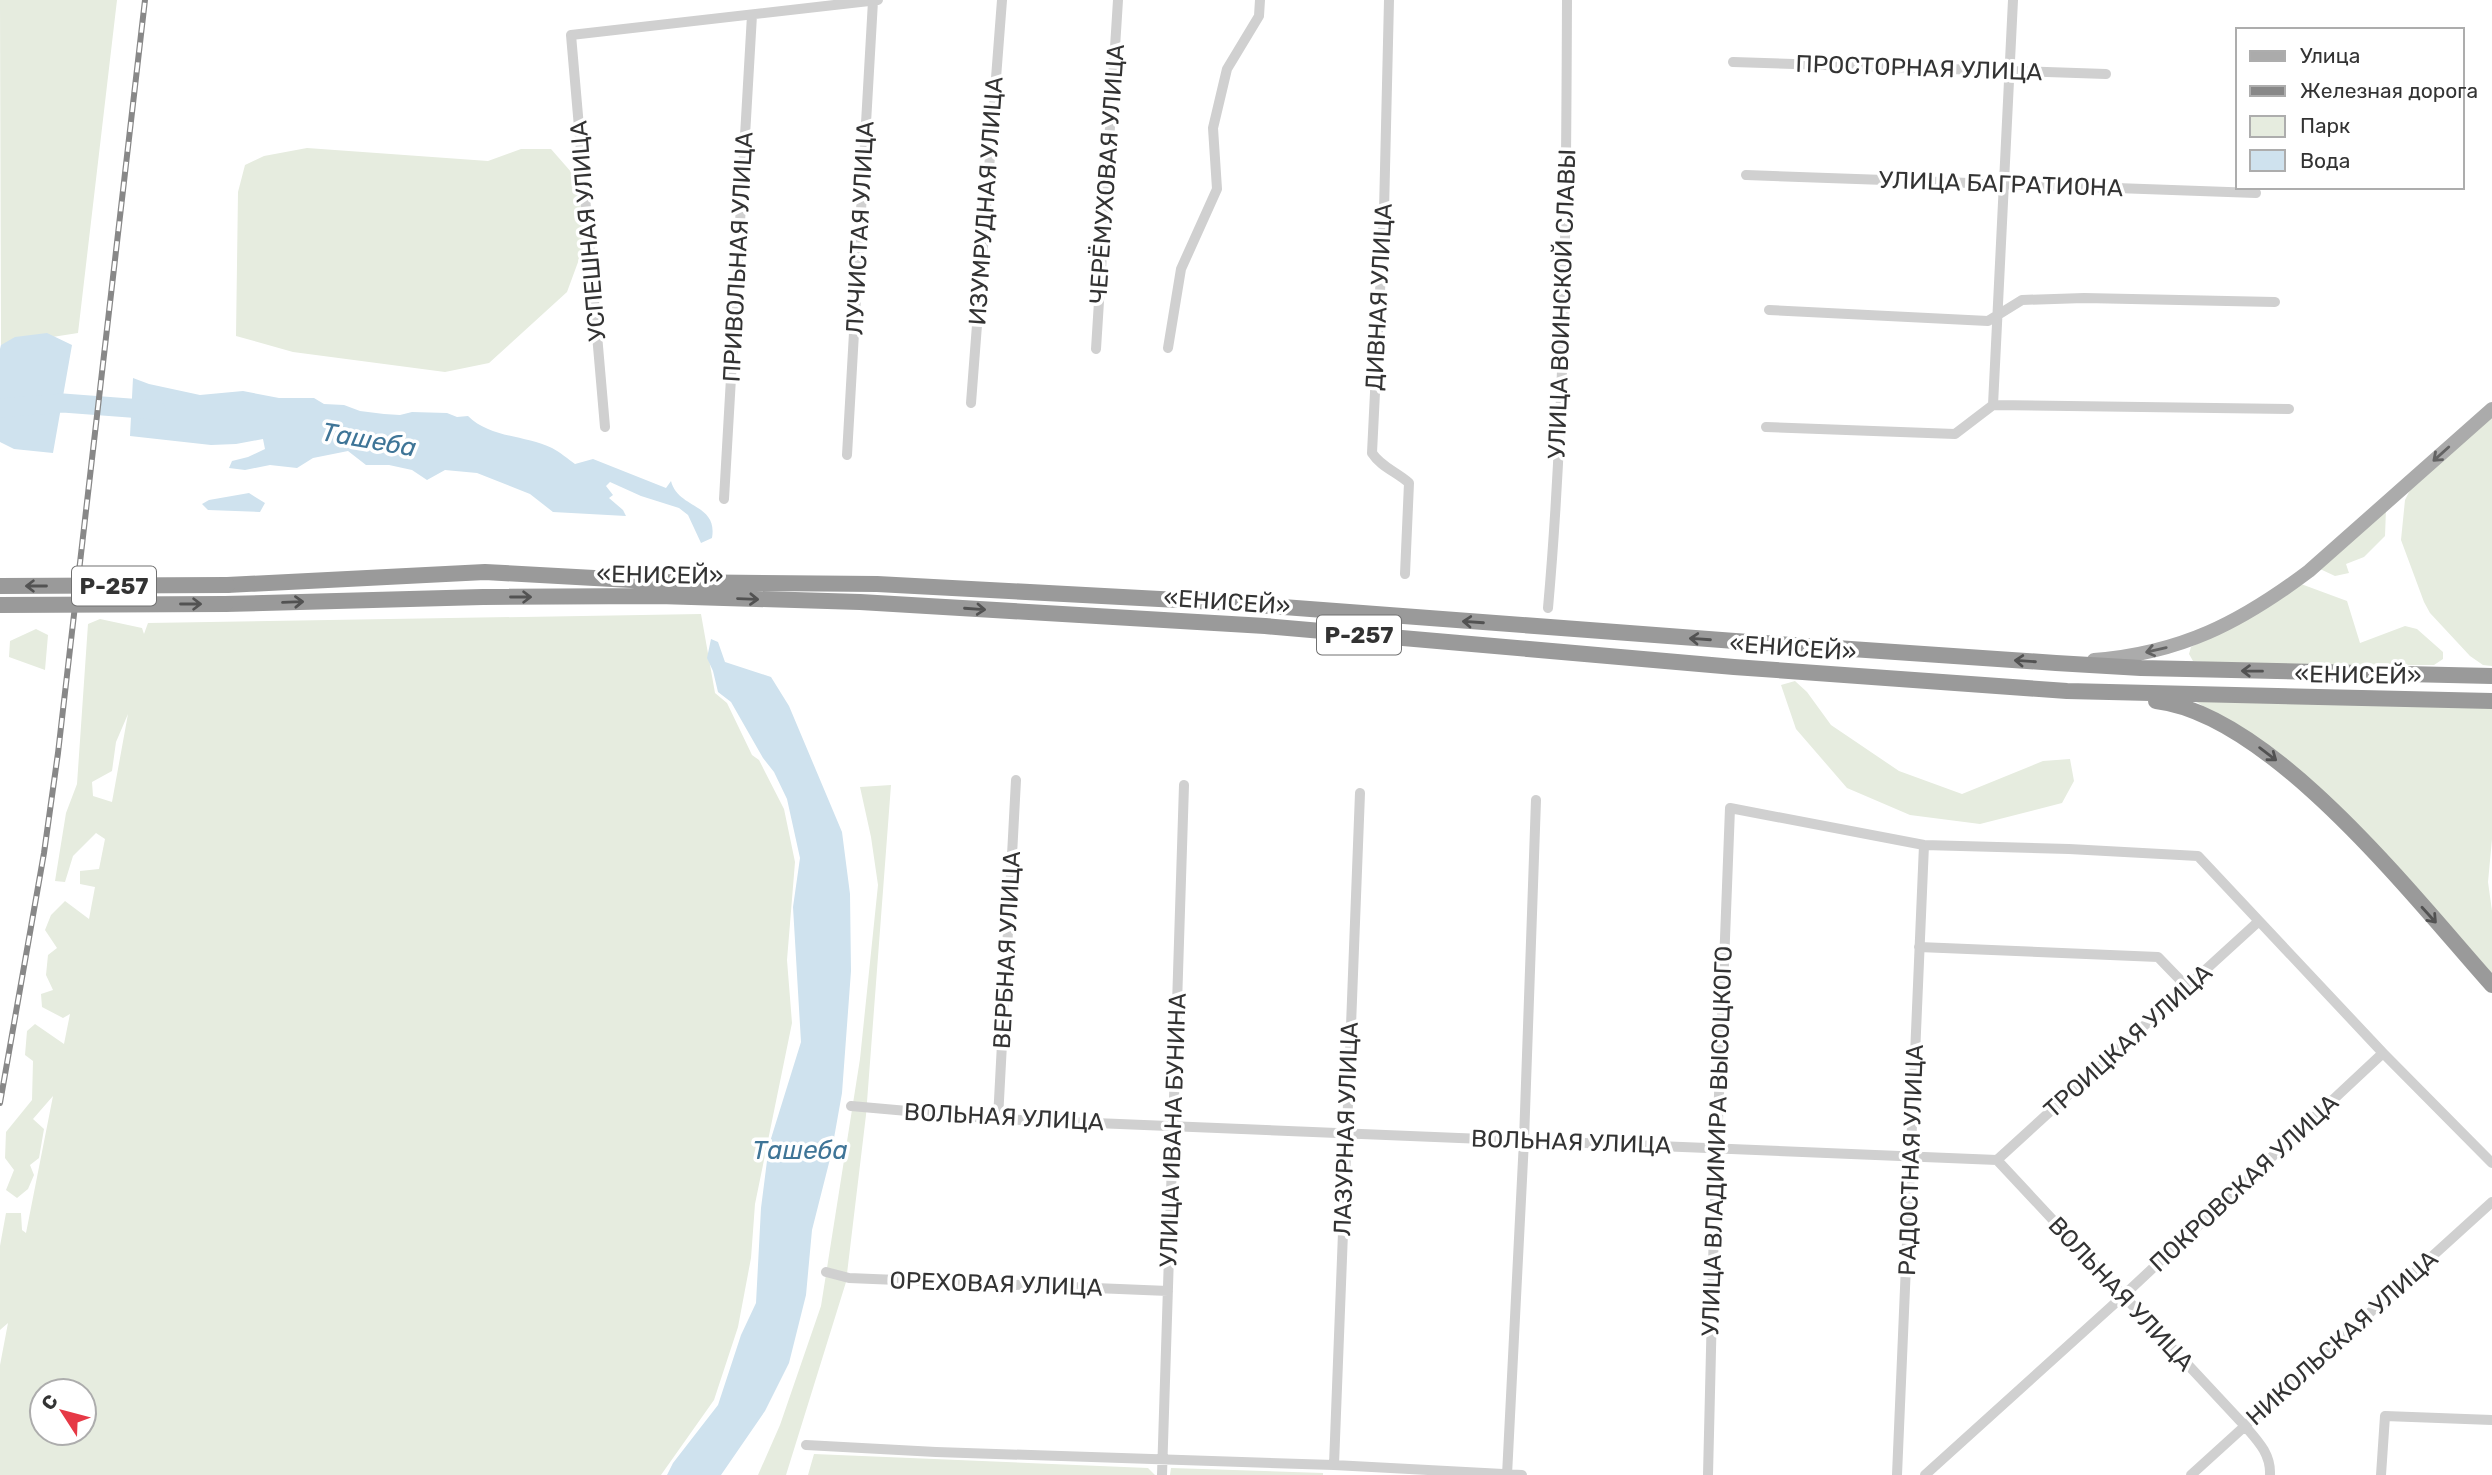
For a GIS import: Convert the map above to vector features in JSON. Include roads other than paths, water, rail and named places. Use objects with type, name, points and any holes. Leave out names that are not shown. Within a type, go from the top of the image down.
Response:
[{"type":"highway","name":"«ЕНИСЕЙ»","points":[[0,586],[227,585],[485,572],[667,582],[877,584],[1216,601],[1639,634],[2141,668],[2492,677]]},
{"type":"highway","name":"«ЕНИСЕЙ»","points":[[0,605],[659,596],[860,601],[1265,626],[1734,667],[2067,691],[2492,701]]},
{"type":"highway","points":[[2067,691],[2173,703],[2204,714],[2241,734],[2276,760],[2368,846],[2492,985]]},
{"type":"main road","points":[[2056,663],[2134,655],[2183,644],[2229,624],[2309,571],[2492,409]]},
{"type":"street","points":[[752,15],[875,0]]},
{"type":"street","name":"ЛУЧИСТАЯ УЛИЦА","points":[[847,455],[875,0]]},
{"type":"street","name":"ИЗУМРУДНАЯ УЛИЦА","points":[[971,403],[1002,0]]},
{"type":"street","name":"ЧЕРЁМУХОВАЯ УЛИЦА","points":[[1097,349],[1118,0]]},
{"type":"street","points":[[1168,348],[1181,270],[1217,189],[1213,128],[1227,69],[1259,16],[1260,0]]},
{"type":"street","name":"ДИВНАЯ УЛИЦА","points":[[1389,0],[1384,211],[1372,453],[1378,463],[1398,472],[1409,483],[1405,574]]},
{"type":"street","name":"УЛИЦА ВОИНСКОЙ СЛАВЫ","points":[[1548,608],[1558,459],[1564,268],[1567,0]]},
{"type":"street","points":[[1993,405],[2013,0]]},
{"type":"street","name":"УСПЕШНАЯ УЛИЦА","points":[[605,427],[571,35],[752,15]]},
{"type":"street","name":"ПРИВОЛЬНАЯ УЛИЦА","points":[[724,499],[752,15]]},
{"type":"street","name":"ПРОСТОРНАЯ УЛИЦА","points":[[1732,62],[2106,74]]},
{"type":"street","name":"УЛИЦА БАГРАТИОНА","points":[[1746,175],[2256,193]]},
{"type":"street","points":[[1769,310],[1988,321],[2022,300],[2084,298],[2275,302]]},
{"type":"street","points":[[1766,427],[1955,434],[1993,405],[2289,409]]},
{"type":"street","name":"ВЕРБНАЯ УЛИЦА","points":[[998,1119],[1016,780]]},
{"type":"street","name":"УЛИЦА ИВАНА БУНИНА","points":[[1162,1475],[1184,785]]},
{"type":"street","name":"ЛАЗУРНАЯ УЛИЦА","points":[[1334,1465],[1360,793]]},
{"type":"street","points":[[1508,1474],[1524,1140],[1536,800]]},
{"type":"street","name":"УЛИЦА ВЛАДИМИРА ВЫСОЦКОГО","points":[[1708,1475],[1730,808],[1924,845]]},
{"type":"street","points":[[1924,845],[2198,856],[2380,1057],[2492,1164]]},
{"type":"street","name":"РАДОСТНАЯ УЛИЦА","points":[[1897,1475],[1924,845]]},
{"type":"street","name":"ТРОИЦКАЯ УЛИЦА","points":[[1997,1160],[2259,921]]},
{"type":"street","points":[[1919,947],[2158,957],[2187,987]]},
{"type":"street","name":"ПОКРОВСКАЯ УЛИЦА","points":[[1925,1475],[2123,1296],[2380,1057]]},
{"type":"street","name":"ВОЛЬНАЯ УЛИЦА","points":[[851,1106],[998,1119],[1997,1160],[2245,1426],[2264,1449],[2270,1464],[2270,1475]]},
{"type":"street","name":"НИКОЛЬСКАЯ УЛИЦА","points":[[2191,1475],[2492,1202]]},
{"type":"street","name":"ОРЕХОВАЯ УЛИЦА","points":[[825,1272],[849,1278],[1168,1291]]},
{"type":"street","points":[[2381,1475],[2385,1416],[2492,1420]]},
{"type":"street","points":[[806,1446],[1334,1465],[1522,1475]]},
{"type":"water","points":[[47,333],[72,345],[53,453],[14,449],[0,442],[1,345],[15,337]]},
{"type":"water","name":"Ташеба","points":[[133,378],[200,395],[243,391],[279,398],[314,398],[324,404],[344,405],[360,411],[384,414],[400,415],[412,412],[468,416],[497,432],[552,448],[575,464],[593,459],[666,488],[671,481],[681,497],[709,518],[712,538],[701,543],[688,515],[679,508],[641,496],[610,482],[606,486],[613,495],[609,498],[626,516],[553,512],[530,494],[477,473],[445,470],[427,480],[412,470],[389,465],[366,465],[348,451],[313,458],[297,468],[270,465],[245,470],[229,468],[232,461],[265,449],[263,439],[211,445],[130,436]]},
{"type":"water","points":[[249,493],[265,503],[260,512],[208,510],[202,504],[209,500]]},
{"type":"water","name":"Ташеба","points":[[711,639],[718,642],[725,662],[771,677],[789,706],[842,832],[850,894],[851,971],[842,1093],[831,1155],[812,1230],[806,1295],[789,1363],[765,1411],[721,1475],[667,1475],[673,1463],[718,1405],[741,1335],[756,1303],[761,1208],[769,1145],[801,1042],[793,907],[800,858],[787,799],[774,772],[731,702],[718,692],[707,658]]},
{"type":"waterway","name":"Ташеба","points":[[0,408],[63,403],[156,410]]},
{"type":"railway","points":[[0,1103],[44,853],[58,753],[145,0]]}]
